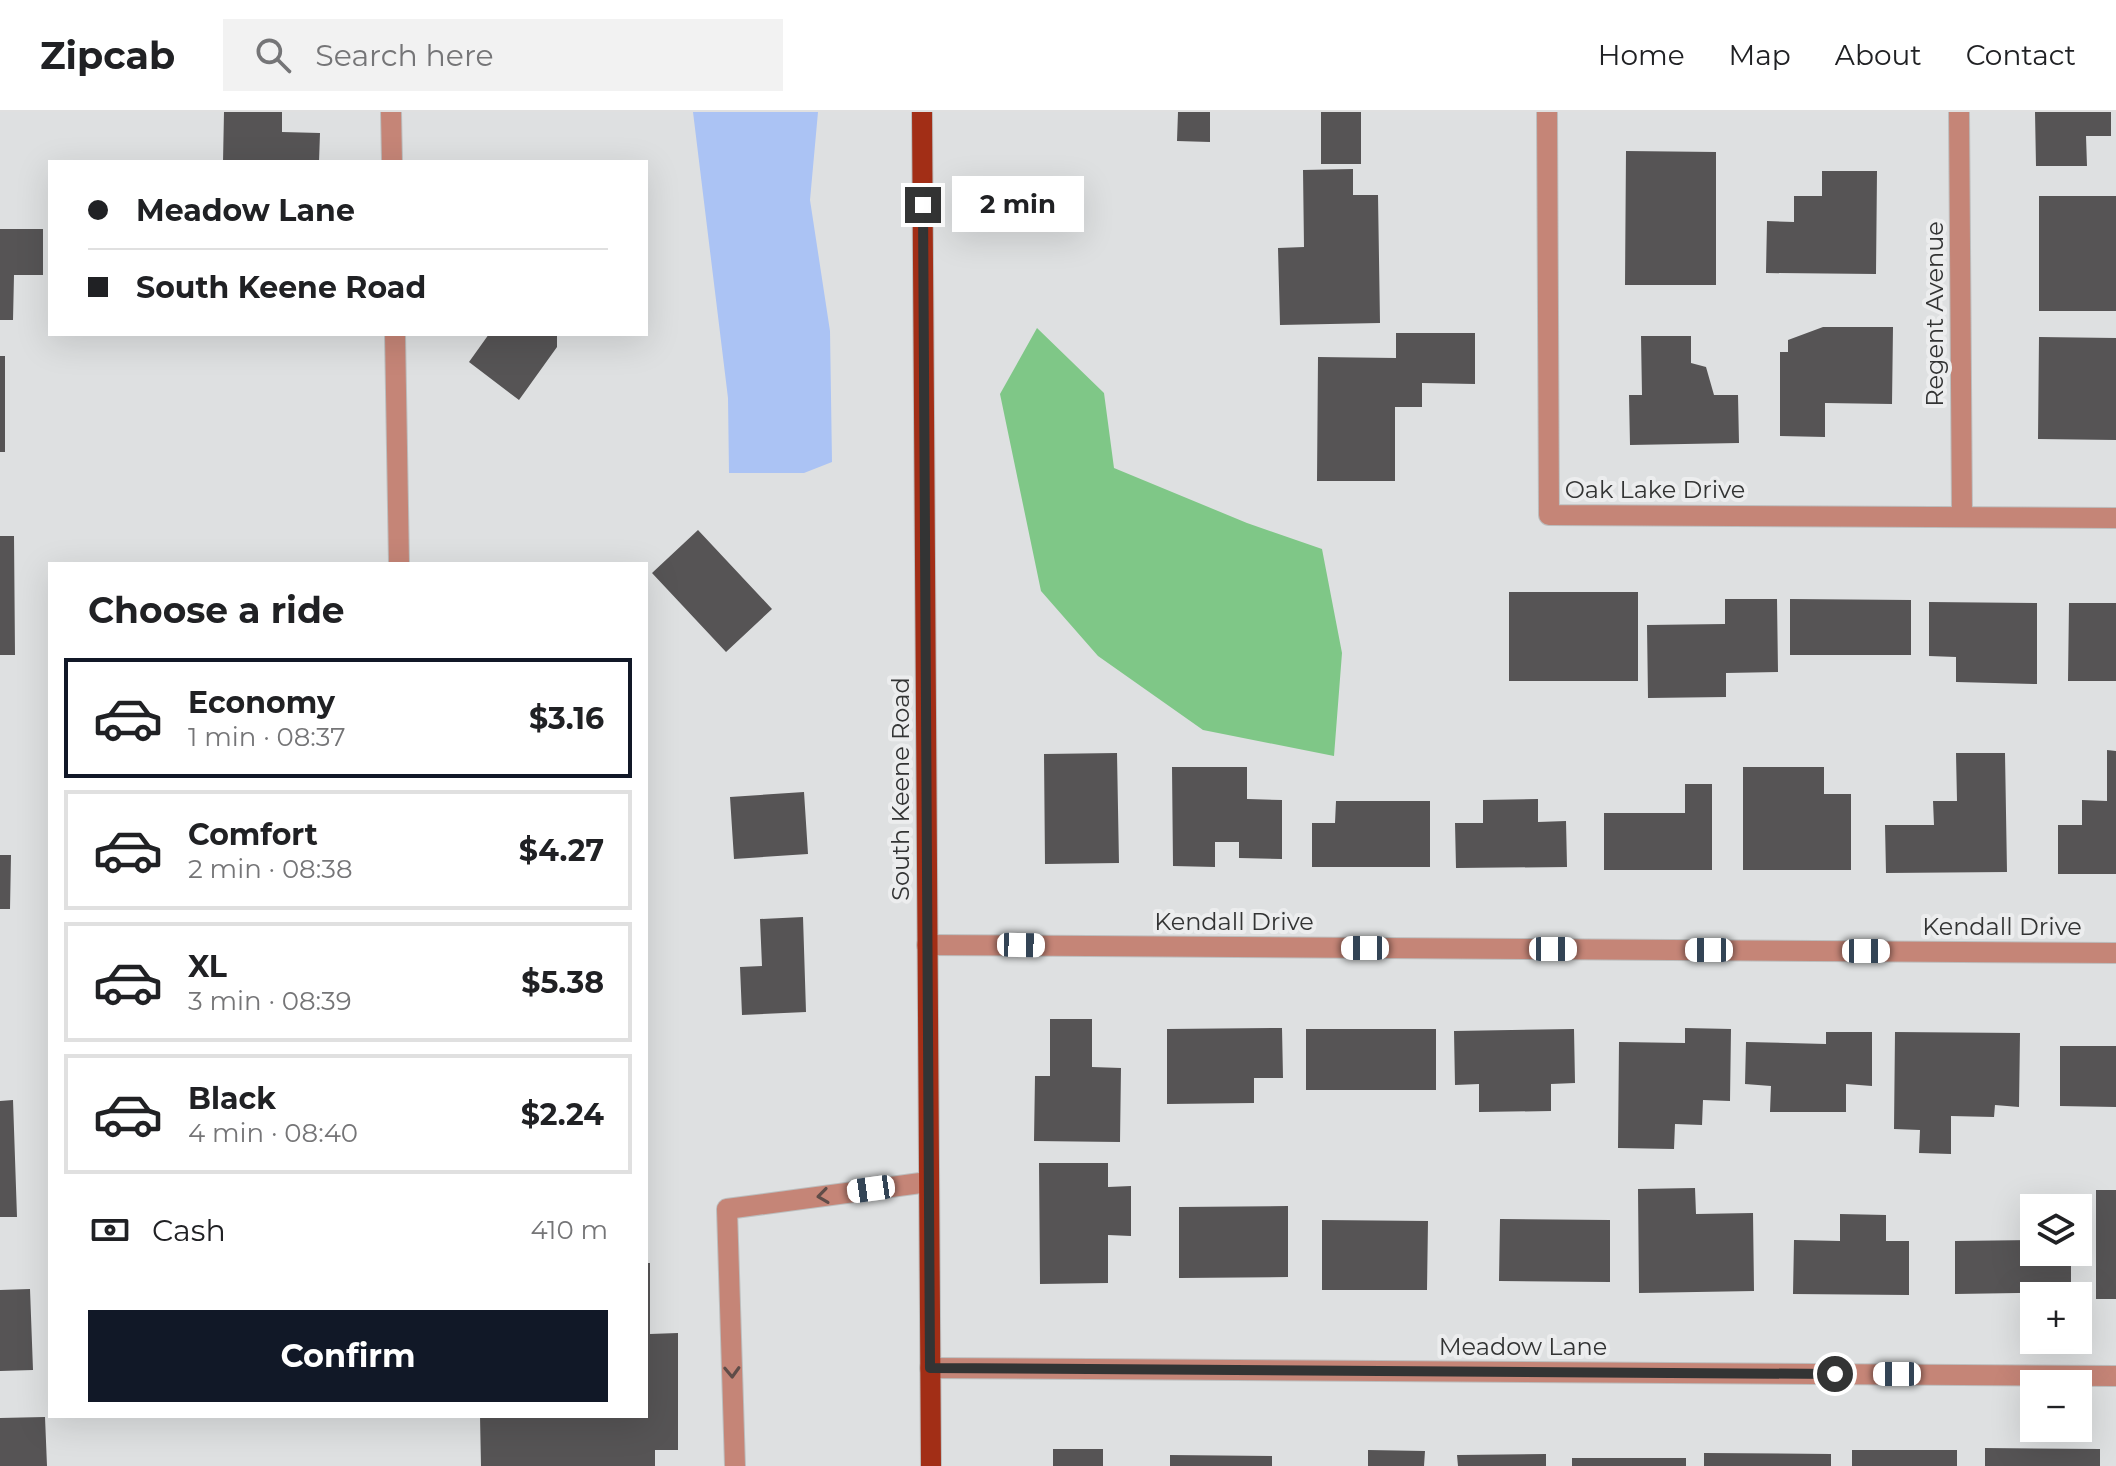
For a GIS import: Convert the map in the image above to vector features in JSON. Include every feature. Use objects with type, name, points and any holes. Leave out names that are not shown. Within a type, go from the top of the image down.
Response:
[{"type":"main road","name":"South Keene Road","points":[[922,112],[931,1466]]},
{"type":"street","points":[[391,112],[392,160]]},
{"type":"street","name":"Oak Lake Drive","points":[[1547,112],[1549,515],[2116,518]]},
{"type":"street","name":"Regent Avenue","points":[[1959,112],[1962,516]]},
{"type":"street","points":[[395,336],[399,562]]},
{"type":"street","name":"Kendall Drive","points":[[927,945],[2116,953]]},
{"type":"street","points":[[735,1466],[727,1209],[928,1182]]},
{"type":"street","name":"Meadow Lane","points":[[930,1368],[2116,1376]]},
{"type":"green space","points":[[1037,328],[1104,393],[1114,468],[1247,523],[1322,549],[1342,653],[1334,756],[1203,730],[1098,656],[1041,591],[1000,394]]},
{"type":"water","points":[[693,112],[818,112],[810,200],[830,331],[832,462],[804,473],[729,473],[728,398]]},
{"type":"building","points":[[224,112],[282,112],[282,132],[320,133],[319,160],[223,160]]},
{"type":"building","points":[[1178,112],[1210,112],[1210,142],[1177,141]]},
{"type":"building","points":[[1321,112],[1361,112],[1361,164],[1321,164]]},
{"type":"building","points":[[2035,112],[2111,112],[2111,136],[2086,136],[2087,166],[2036,166]]},
{"type":"building","points":[[1626,151],[1716,152],[1716,285],[1625,285]]},
{"type":"building","points":[[1353,169],[1353,195],[1378,195],[1380,323],[1280,325],[1278,248],[1304,247],[1303,170]]},
{"type":"building","points":[[1822,171],[1877,171],[1876,274],[1766,273],[1767,221],[1794,222],[1794,196],[1822,196]]},
{"type":"building","points":[[2039,196],[2116,196],[2116,311],[2039,311]]},
{"type":"building","points":[[0,229],[43,229],[43,275],[14,275],[13,320],[0,320]]},
{"type":"building","points":[[1823,327],[1893,327],[1892,404],[1825,403],[1825,437],[1780,436],[1780,352],[1788,352],[1788,340]]},
{"type":"building","points":[[1396,333],[1475,333],[1475,384],[1422,383],[1422,407],[1395,407],[1395,481],[1317,481],[1318,357],[1396,358]]},
{"type":"building","points":[[488,336],[557,336],[557,347],[519,400],[469,362]]},
{"type":"building","points":[[1641,336],[1691,336],[1691,363],[1706,367],[1714,395],[1738,395],[1739,443],[1630,445],[1629,395],[1642,395]]},
{"type":"building","points":[[2039,337],[2116,338],[2116,440],[2038,439]]},
{"type":"building","points":[[0,356],[5,356],[5,452],[0,452]]},
{"type":"building","points":[[698,530],[772,609],[726,652],[652,573]]},
{"type":"building","points":[[0,536],[14,536],[15,655],[0,655]]},
{"type":"building","points":[[1509,592],[1638,592],[1638,681],[1509,681]]},
{"type":"building","points":[[1725,599],[1777,599],[1778,672],[1726,673],[1726,697],[1648,698],[1647,625],[1725,624]]},
{"type":"building","points":[[1790,599],[1911,600],[1911,655],[1790,655]]},
{"type":"building","points":[[1929,602],[2037,603],[2037,684],[1956,682],[1956,657],[1929,656]]},
{"type":"building","points":[[2069,603],[2116,603],[2116,681],[2068,681]]},
{"type":"building","points":[[2107,750],[2116,751],[2116,874],[2058,874],[2058,825],[2082,825],[2082,800],[2107,801]]},
{"type":"building","points":[[1117,753],[1119,863],[1045,864],[1044,754]]},
{"type":"building","points":[[1956,753],[2005,753],[2007,872],[1886,873],[1885,825],[1934,825],[1933,801],[1957,801]]},
{"type":"building","points":[[1172,767],[1247,767],[1247,799],[1282,800],[1282,859],[1239,858],[1239,842],[1215,842],[1215,867],[1173,866]]},
{"type":"building","points":[[1743,767],[1824,767],[1824,794],[1851,794],[1851,870],[1743,870]]},
{"type":"building","points":[[1685,784],[1712,784],[1712,870],[1604,870],[1604,813],[1685,813]]},
{"type":"building","points":[[804,792],[808,854],[734,859],[730,797]]},
{"type":"building","points":[[1538,799],[1538,822],[1566,821],[1567,867],[1456,868],[1455,823],[1483,823],[1483,800]]},
{"type":"building","points":[[1336,801],[1430,801],[1430,867],[1312,867],[1312,823],[1335,823]]},
{"type":"building","points":[[0,855],[11,855],[10,909],[0,909]]},
{"type":"building","points":[[803,917],[806,1012],[742,1015],[740,967],[762,966],[760,919]]},
{"type":"building","points":[[1050,1019],[1092,1019],[1092,1067],[1121,1068],[1120,1142],[1034,1141],[1035,1076],[1050,1076]]},
{"type":"building","points":[[1282,1028],[1283,1078],[1254,1078],[1254,1103],[1167,1104],[1167,1029]]},
{"type":"building","points":[[1685,1028],[1731,1029],[1730,1101],[1703,1100],[1702,1125],[1675,1124],[1674,1149],[1618,1148],[1619,1042],[1685,1043]]},
{"type":"building","points":[[1306,1029],[1436,1029],[1436,1090],[1306,1090]]},
{"type":"building","points":[[1574,1029],[1575,1083],[1551,1084],[1551,1111],[1479,1112],[1479,1084],[1455,1085],[1454,1031]]},
{"type":"building","points":[[1826,1032],[1872,1032],[1872,1086],[1846,1084],[1846,1112],[1770,1112],[1771,1086],[1745,1084],[1746,1042],[1826,1044]]},
{"type":"building","points":[[1895,1032],[2020,1033],[2019,1107],[1995,1105],[1994,1117],[1951,1116],[1951,1154],[1919,1153],[1920,1130],[1894,1129]]},
{"type":"building","points":[[2060,1046],[2116,1046],[2116,1107],[2060,1106]]},
{"type":"building","points":[[13,1100],[17,1217],[0,1217],[0,1101]]},
{"type":"building","points":[[1039,1163],[1108,1163],[1108,1187],[1131,1186],[1131,1236],[1108,1235],[1108,1283],[1040,1284]]},
{"type":"building","points":[[1695,1188],[1696,1214],[1753,1213],[1754,1291],[1639,1293],[1638,1189]]},
{"type":"building","points":[[2096,1190],[2116,1190],[2116,1299],[2096,1299]]},
{"type":"building","points":[[1288,1206],[1288,1277],[1179,1278],[1179,1207]]},
{"type":"building","points":[[1840,1214],[1886,1215],[1886,1241],[1909,1241],[1909,1295],[1793,1294],[1794,1240],[1840,1241]]},
{"type":"building","points":[[1500,1219],[1610,1220],[1610,1282],[1499,1281]]},
{"type":"building","points":[[1322,1220],[1428,1221],[1427,1290],[1322,1290]]},
{"type":"building","points":[[2020,1240],[2020,1266],[2071,1266],[2071,1282],[2020,1282],[2020,1293],[1955,1294],[1955,1241]]},
{"type":"building","points":[[650,1263],[650,1334],[678,1333],[678,1450],[655,1450],[655,1466],[481,1466],[480,1418],[648,1418]]},
{"type":"building","points":[[30,1289],[33,1370],[0,1371],[0,1290]]},
{"type":"building","points":[[45,1417],[47,1466],[0,1466],[0,1418]]},
{"type":"building","points":[[1985,1448],[2100,1449],[2100,1466],[1985,1466]]},
{"type":"building","points":[[1053,1449],[1103,1449],[1103,1466],[1053,1466]]},
{"type":"building","points":[[1368,1450],[1425,1451],[1424,1466],[1368,1466]]},
{"type":"building","points":[[1852,1450],[1957,1450],[1957,1466],[1852,1466]]},
{"type":"building","points":[[1704,1453],[1831,1454],[1831,1466],[1704,1466]]},
{"type":"building","points":[[1546,1454],[1546,1466],[1458,1466],[1457,1455]]},
{"type":"building","points":[[1170,1455],[1272,1456],[1272,1466],[1170,1466]]},
{"type":"building","points":[[1572,1458],[1686,1458],[1686,1466],[1572,1466]]},
{"type":"route","points":[[923,205],[930,1368],[1835,1374]]}]
